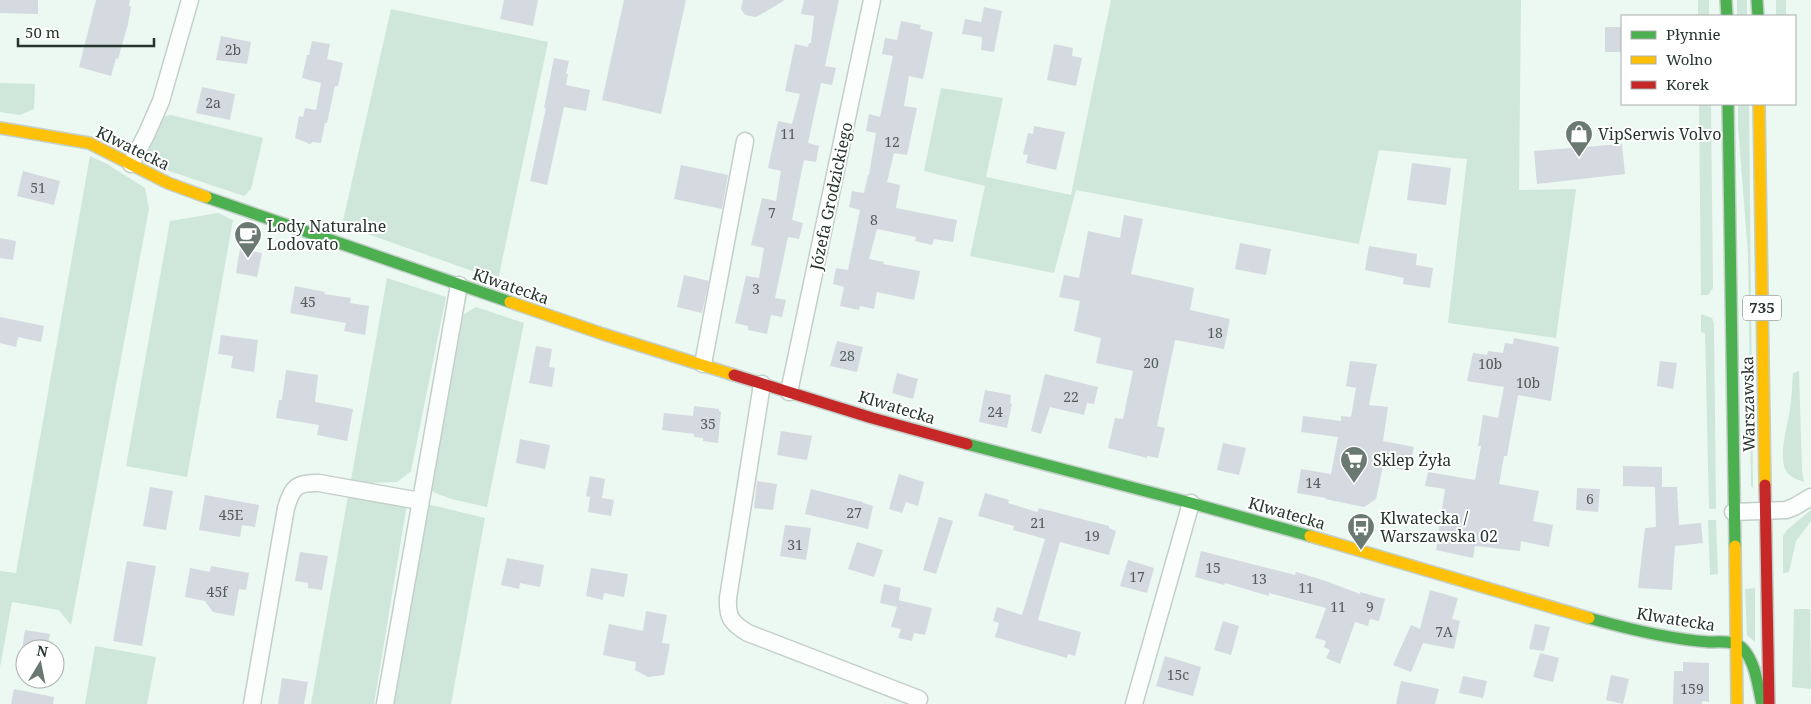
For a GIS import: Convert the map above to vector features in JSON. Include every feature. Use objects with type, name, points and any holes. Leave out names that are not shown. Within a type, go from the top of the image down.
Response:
[{"type":"street","points":[[131,164],[161,101],[190,0]]},
{"type":"street","name":"Józefa Grodzickiego","points":[[789,392],[872,0]]},
{"type":"street","points":[[1726,0],[1726,15]]},
{"type":"street","points":[[1757,0],[1758,15]]},
{"type":"street","name":"Warszawska","points":[[1728,105],[1737,704]]},
{"type":"street","name":"Warszawska","points":[[1759,105],[1769,704]]},
{"type":"street","name":"Klwatecka","points":[[0,128],[89,143],[168,183],[459,285],[603,334],[939,437],[1191,503],[1633,629],[1690,640],[1736,643],[1744,649],[1751,661],[1762,704]]},
{"type":"street","points":[[703,364],[744,141]]},
{"type":"street","points":[[385,704],[459,285]]},
{"type":"street","points":[[762,384],[727,610],[737,627],[748,633],[919,699]]},
{"type":"street","points":[[252,704],[286,508],[289,496],[295,487],[305,483],[319,483],[420,501]]},
{"type":"street","points":[[1733,512],[1766,512],[1794,507],[1811,497]]},
{"type":"street","points":[[1134,704],[1191,503]]},
{"type":"green space","points":[[1111,0],[1521,0],[1519,190],[1576,189],[1556,338],[1448,323],[1467,159],[1379,150],[1359,244],[1076,190],[1054,273],[970,256],[985,186],[924,171],[941,88],[1003,98],[986,177],[1071,195]]},
{"type":"green space","points":[[1698,0],[1709,0],[1709,15],[1698,15]]},
{"type":"green space","points":[[1737,0],[1747,0],[1747,15],[1737,15]]},
{"type":"green space","points":[[1776,0],[1786,0],[1786,15],[1776,15]]},
{"type":"green space","points":[[391,9],[548,42],[498,280],[342,225]]},
{"type":"green space","points":[[0,83],[35,84],[34,109],[20,115],[0,112]]},
{"type":"green space","points":[[1699,105],[1711,105],[1713,288],[1708,295],[1701,295]]},
{"type":"green space","points":[[1738,105],[1749,105],[1753,488],[1751,486],[1748,254]]},
{"type":"green space","points":[[171,115],[263,138],[251,189],[244,196],[160,168],[148,153],[161,117]]},
{"type":"green space","points":[[90,156],[107,164],[145,188],[149,209],[71,625],[59,610],[12,602],[0,667],[0,571],[16,573]]},
{"type":"green space","points":[[218,213],[233,220],[187,477],[126,466],[170,221]]},
{"type":"green space","points":[[387,278],[446,297],[411,471],[397,482],[364,483],[351,480]]},
{"type":"green space","points":[[476,307],[524,323],[487,507],[451,499],[433,492],[425,479],[461,316]]},
{"type":"green space","points":[[1701,314],[1712,318],[1714,324],[1716,509],[1709,509],[1705,333],[1701,332]]},
{"type":"green space","points":[[1799,371],[1802,471],[1804,482],[1788,474],[1783,459],[1784,441],[1791,404],[1793,373]]},
{"type":"green space","points":[[348,496],[407,504],[374,704],[311,704]]},
{"type":"green space","points":[[423,503],[485,518],[451,704],[387,704]]},
{"type":"green space","points":[[1811,510],[1811,521],[1796,541],[1789,572],[1783,573],[1783,536],[1787,530]]},
{"type":"green space","points":[[1708,520],[1716,520],[1718,574],[1710,575]]},
{"type":"green space","points":[[1755,588],[1755,642],[1747,635],[1745,589]]},
{"type":"green space","points":[[1794,609],[1810,609],[1811,689],[1792,687]]},
{"type":"green space","points":[[95,646],[156,657],[147,704],[85,704]]},
{"type":"building","points":[[0,0],[38,0],[38,14],[0,13]]},
{"type":"building","points":[[96,0],[130,0],[129,6],[131,7],[128,24],[111,76],[79,67]]},
{"type":"building","points":[[504,0],[538,0],[533,26],[500,19]]},
{"type":"building","points":[[624,0],[686,0],[661,114],[602,100]]},
{"type":"building","points":[[743,0],[785,0],[755,17],[745,15],[741,9]]},
{"type":"building","points":[[804,0],[839,0],[825,66],[836,68],[832,85],[821,83],[808,143],[819,146],[816,162],[804,160],[792,220],[803,223],[799,239],[788,237],[775,298],[786,300],[782,317],[771,315],[767,334],[748,330],[748,326],[735,323],[746,276],[759,278],[764,248],[751,245],[762,198],[776,201],[781,171],[768,168],[778,121],[792,124],[800,94],[785,91],[795,44],[808,47],[809,43],[811,43],[814,16],[801,14]]},
{"type":"building","points":[[984,7],[1002,11],[994,52],[981,50],[982,37],[962,34],[965,19],[981,22]]},
{"type":"building","points":[[901,21],[921,25],[920,29],[933,32],[923,79],[909,76],[904,106],[917,108],[907,155],[894,153],[887,182],[900,185],[896,208],[957,220],[953,242],[934,239],[932,245],[915,241],[916,237],[877,229],[869,259],[884,262],[883,264],[920,271],[914,300],[877,292],[874,309],[860,306],[859,310],[840,306],[844,287],[833,284],[836,268],[848,270],[860,210],[849,207],[852,191],[864,193],[869,175],[876,133],[866,131],[869,114],[880,117],[893,56],[882,54],[885,38],[897,40]]},
{"type":"building","points":[[1605,27],[1621,27],[1621,52],[1605,52]]},
{"type":"building","points":[[221,36],[251,42],[247,64],[216,60]]},
{"type":"building","points":[[312,41],[330,44],[327,59],[343,63],[338,86],[335,86],[321,143],[313,142],[310,144],[295,138],[299,116],[303,117],[305,108],[316,110],[321,83],[302,78]]},
{"type":"building","points":[[1054,44],[1073,48],[1072,56],[1082,58],[1076,86],[1047,80]]},
{"type":"building","points":[[554,58],[569,61],[566,85],[590,90],[586,111],[564,107],[547,185],[530,181],[546,108],[544,108]]},
{"type":"building","points":[[202,87],[235,94],[230,120],[196,113]]},
{"type":"building","points":[[1034,126],[1065,132],[1056,170],[1026,163],[1028,155],[1023,154],[1028,133],[1033,134]]},
{"type":"building","points":[[1622,144],[1625,174],[1537,184],[1534,151]]},
{"type":"building","points":[[1412,163],[1451,168],[1446,205],[1407,200]]},
{"type":"building","points":[[681,165],[728,175],[722,209],[674,199]]},
{"type":"building","points":[[23,171],[60,181],[54,205],[17,196]]},
{"type":"building","points":[[1124,215],[1143,219],[1131,274],[1194,288],[1190,310],[1230,319],[1224,349],[1175,340],[1157,426],[1165,428],[1158,458],[1147,456],[1147,458],[1108,448],[1115,418],[1123,419],[1133,371],[1096,363],[1101,338],[1074,331],[1080,301],[1059,297],[1064,275],[1079,278],[1088,231],[1120,238]]},
{"type":"building","points":[[0,238],[16,241],[13,260],[0,258]]},
{"type":"building","points":[[1240,243],[1271,249],[1266,275],[1235,269]]},
{"type":"building","points":[[1369,246],[1417,254],[1416,265],[1433,268],[1430,288],[1403,284],[1404,278],[1365,270]]},
{"type":"building","points":[[240,249],[262,253],[257,277],[236,273]]},
{"type":"building","points":[[684,275],[709,281],[702,313],[677,307]]},
{"type":"building","points":[[295,286],[325,292],[324,294],[351,298],[350,303],[369,306],[365,335],[344,331],[346,323],[290,313]]},
{"type":"building","points":[[0,317],[44,326],[41,342],[18,337],[16,347],[0,343]]},
{"type":"building","points":[[221,335],[258,340],[254,372],[231,368],[233,356],[218,354]]},
{"type":"building","points":[[1514,338],[1559,347],[1551,401],[1518,395],[1507,456],[1504,456],[1499,484],[1539,491],[1533,521],[1553,525],[1549,547],[1521,541],[1520,551],[1475,546],[1473,558],[1436,550],[1445,489],[1425,486],[1428,472],[1475,480],[1481,446],[1478,446],[1483,415],[1498,418],[1504,387],[1467,381],[1473,353],[1487,355],[1488,351],[1503,353],[1505,343],[1513,344]]},
{"type":"building","points":[[837,341],[863,347],[857,372],[830,366]]},
{"type":"building","points":[[536,346],[552,349],[549,367],[555,368],[552,387],[529,383]]},
{"type":"building","points":[[1350,361],[1377,364],[1369,405],[1388,407],[1383,441],[1414,447],[1409,471],[1383,466],[1376,499],[1364,507],[1297,493],[1301,469],[1331,474],[1338,437],[1301,432],[1303,416],[1341,421],[1341,416],[1351,417],[1356,388],[1346,386]]},
{"type":"building","points":[[1660,361],[1677,363],[1673,389],[1657,386]]},
{"type":"building","points":[[286,370],[318,375],[315,402],[353,409],[347,441],[317,435],[319,425],[276,418],[279,400],[282,400]]},
{"type":"building","points":[[897,373],[918,379],[913,399],[892,393]]},
{"type":"building","points":[[1045,374],[1098,387],[1094,404],[1087,403],[1084,415],[1050,407],[1041,434],[1031,431]]},
{"type":"building","points":[[985,390],[1011,395],[1010,403],[1012,404],[1007,428],[979,422]]},
{"type":"building","points":[[694,406],[719,409],[721,412],[718,443],[703,441],[703,438],[694,437],[694,434],[662,430],[664,413],[693,416]]},
{"type":"building","points":[[781,431],[812,436],[807,460],[777,455]]},
{"type":"building","points":[[520,439],[550,445],[545,469],[516,463]]},
{"type":"building","points":[[1223,443],[1246,448],[1239,475],[1217,470]]},
{"type":"building","points":[[1623,466],[1662,467],[1662,487],[1677,487],[1679,525],[1701,523],[1703,543],[1675,546],[1672,590],[1638,588],[1645,528],[1656,527],[1655,487],[1623,486]]},
{"type":"building","points":[[899,474],[924,482],[918,506],[906,502],[902,513],[889,509]]},
{"type":"building","points":[[590,476],[605,479],[602,498],[614,500],[611,516],[588,512],[590,497],[586,496]]},
{"type":"building","points":[[757,481],[777,484],[773,510],[754,508]]},
{"type":"building","points":[[150,487],[173,491],[166,530],[143,526]]},
{"type":"building","points":[[1577,488],[1600,489],[1598,512],[1576,510]]},
{"type":"building","points":[[811,489],[873,506],[868,529],[805,514]]},
{"type":"building","points":[[985,493],[1009,500],[1008,503],[1037,512],[1039,508],[1109,526],[1109,528],[1116,531],[1109,555],[1060,542],[1038,620],[1081,632],[1075,656],[1068,654],[1067,658],[995,637],[999,623],[993,621],[997,607],[1022,615],[1045,539],[1013,530],[1014,526],[978,516]]},
{"type":"building","points":[[205,495],[259,505],[255,527],[242,525],[240,537],[199,530]]},
{"type":"building","points":[[939,517],[953,521],[936,574],[923,570]]},
{"type":"building","points":[[785,525],[811,528],[806,560],[780,556]]},
{"type":"building","points":[[857,542],[883,550],[874,577],[848,569]]},
{"type":"building","points":[[1201,551],[1295,575],[1296,572],[1360,594],[1360,592],[1385,599],[1379,621],[1370,619],[1368,626],[1355,622],[1340,664],[1326,658],[1330,650],[1324,647],[1326,641],[1315,638],[1326,608],[1195,577]]},
{"type":"building","points":[[300,552],[328,556],[322,590],[308,588],[308,583],[295,581]]},
{"type":"building","points":[[507,558],[544,565],[540,587],[520,583],[519,589],[501,585]]},
{"type":"building","points":[[1128,560],[1154,568],[1147,593],[1120,586]]},
{"type":"building","points":[[127,561],[156,566],[142,646],[113,641]]},
{"type":"building","points":[[211,566],[249,573],[246,590],[239,589],[234,616],[213,612],[205,601],[185,597],[190,568],[210,572]]},
{"type":"building","points":[[591,568],[628,574],[624,597],[604,593],[603,600],[586,596]]},
{"type":"building","points":[[884,584],[901,588],[899,600],[932,608],[925,635],[914,633],[912,641],[898,638],[901,629],[891,627],[897,607],[880,603]]},
{"type":"building","points":[[1430,590],[1458,598],[1452,619],[1460,621],[1454,649],[1423,643],[1411,672],[1393,665],[1411,625],[1420,629]]},
{"type":"building","points":[[646,611],[667,615],[662,643],[670,644],[664,675],[648,677],[635,670],[636,662],[603,655],[609,624],[643,631]]},
{"type":"building","points":[[1223,621],[1239,626],[1231,655],[1214,650]]},
{"type":"building","points":[[1535,624],[1550,627],[1544,651],[1529,649]]},
{"type":"building","points":[[25,630],[50,634],[49,639],[24,639]]},
{"type":"building","points":[[1540,653],[1559,658],[1553,682],[1533,677]]},
{"type":"building","points":[[1165,656],[1201,667],[1193,696],[1156,686]]},
{"type":"building","points":[[1683,662],[1709,663],[1709,702],[1702,701],[1702,704],[1673,704],[1674,671],[1683,671]]},
{"type":"building","points":[[1611,675],[1629,679],[1623,704],[1606,700]]},
{"type":"building","points":[[1463,676],[1487,681],[1483,698],[1459,693]]},
{"type":"building","points":[[282,678],[308,682],[304,704],[278,704]]},
{"type":"building","points":[[1401,681],[1439,689],[1435,704],[1396,704]]},
{"type":"building","points":[[14,689],[54,697],[53,704],[11,704]]},
{"type":"traffic: fast","points":[[1726,0],[1727,15]]},
{"type":"traffic: fast","points":[[1757,0],[1758,15]]},
{"type":"traffic: fast","points":[[1728,105],[1735,546]]},
{"type":"traffic: fast","points":[[206,197],[510,302]]},
{"type":"traffic: fast","points":[[967,444],[1310,536]]},
{"type":"traffic: fast","points":[[1589,618],[1663,636],[1694,641],[1728,642],[1737,645],[1744,650],[1751,662],[1762,704]]},
{"type":"traffic: slow","points":[[1759,105],[1765,485]]},
{"type":"traffic: slow","points":[[0,128],[89,143],[168,183],[206,197]]},
{"type":"traffic: slow","points":[[510,302],[603,334],[734,375]]},
{"type":"traffic: slow","points":[[1310,536],[1589,618]]},
{"type":"traffic: slow","points":[[1735,546],[1737,704]]},
{"type":"traffic: jam","points":[[734,375],[872,418],[967,444]]},
{"type":"traffic: jam","points":[[1765,485],[1769,704]]},
{"type":"place","name":"VipSerwis Volvo","points":[[1579,158]]},
{"type":"place","name":"Lody Naturalne Lodovato","points":[[248,259]]},
{"type":"place","name":"Sklep Żyła","points":[[1354,484]]},
{"type":"place","name":"Klwatecka / Warszawska 02","points":[[1361,551]]}]
